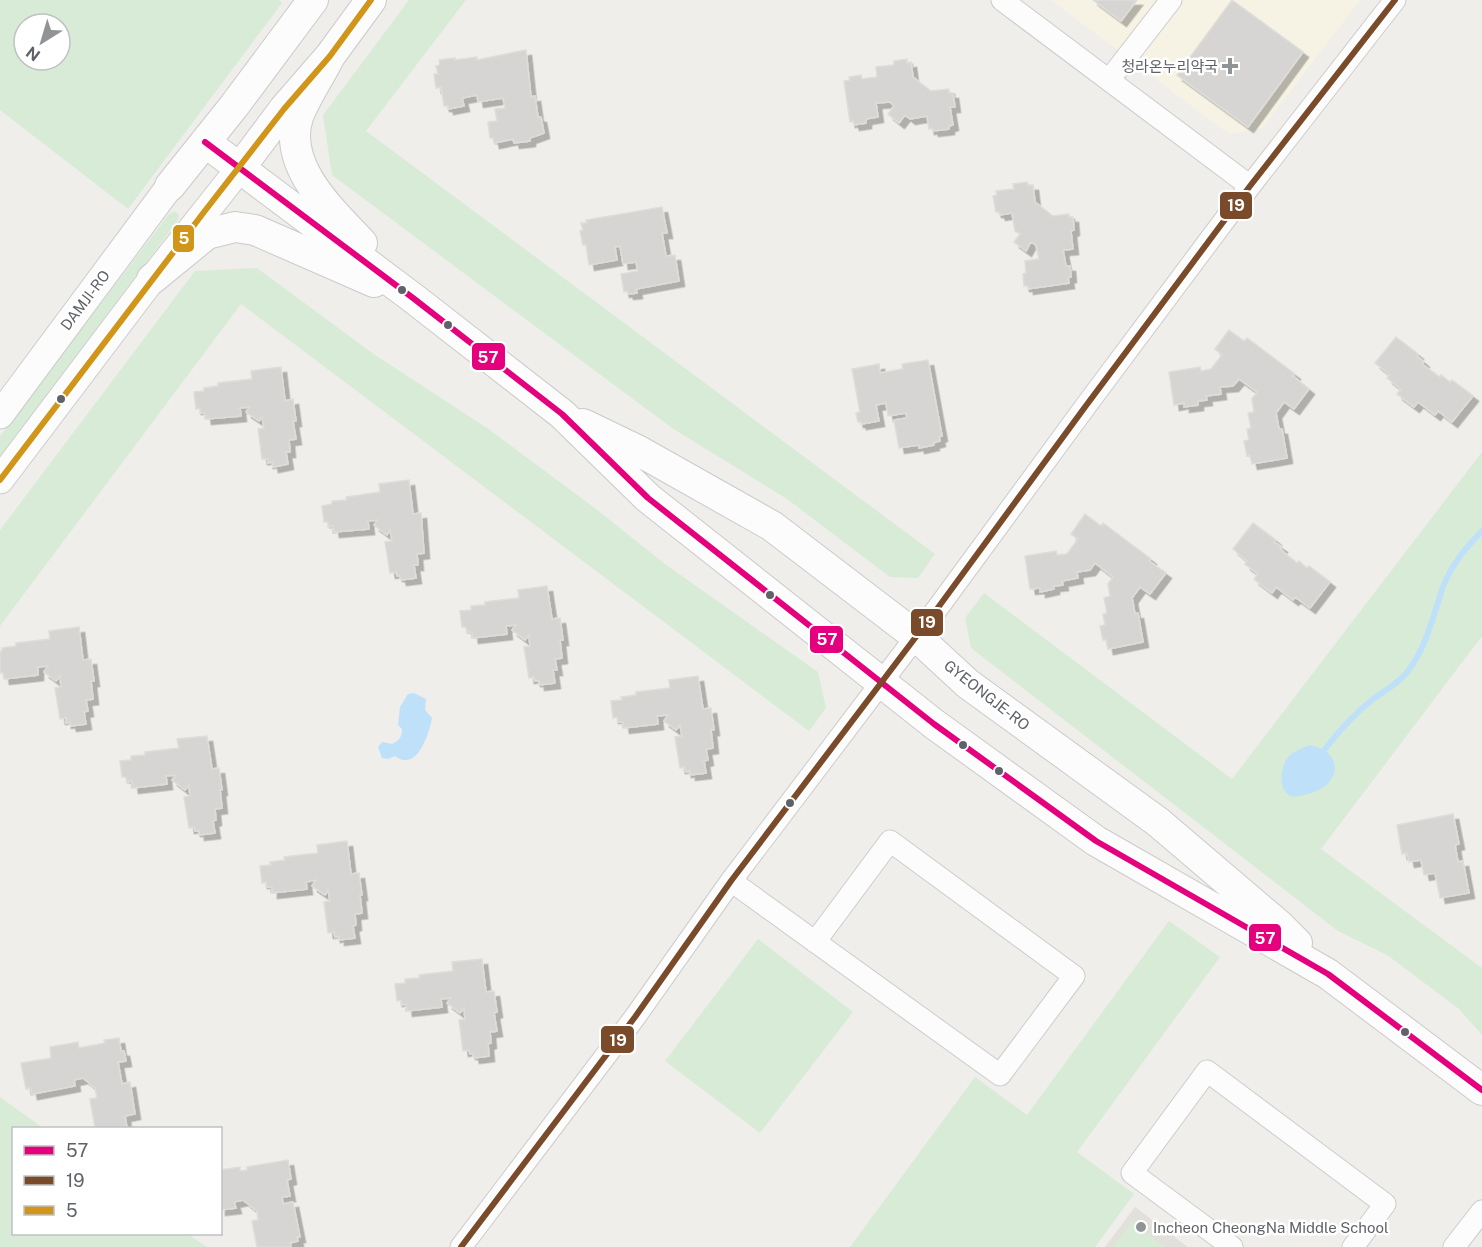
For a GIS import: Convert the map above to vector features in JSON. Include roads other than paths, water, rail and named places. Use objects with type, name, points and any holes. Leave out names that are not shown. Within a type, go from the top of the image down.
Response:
[{"type":"main road","points":[[170,186],[314,0]]},
{"type":"main road","points":[[240,168],[284,109],[330,56],[371,0]]},
{"type":"main road","points":[[330,56],[299,117],[296,138],[301,167],[305,176],[337,216],[413,298]]},
{"type":"main road","name":"GYEONGJE-RO","points":[[205,142],[413,298],[562,414],[648,498],[934,724],[1096,841],[1328,974],[1482,1090]]},
{"type":"main road","points":[[152,279],[207,234],[235,227],[255,230],[413,298]]},
{"type":"main road","name":"GYEONGJE-RO","points":[[562,414],[650,457],[772,526],[916,636],[968,684],[1158,822],[1280,926],[1328,974]]},
{"type":"street","points":[[1002,0],[1250,186]]},
{"type":"street","points":[[1109,80],[1171,0]]},
{"type":"street","points":[[462,1247],[635,1017],[730,881],[916,636],[1250,186],[1395,0]]},
{"type":"street","points":[[0,480],[152,279],[240,168]]},
{"type":"street","name":"DAMJI-RO","points":[[0,415],[170,186]]},
{"type":"street","points":[[730,881],[1000,1075],[1074,975],[890,841],[815,942]]},
{"type":"street","points":[[1232,1247],[1132,1173],[1207,1071],[1385,1204],[1353,1247]]},
{"type":"street","points":[[1454,1247],[1482,1211]]},
{"type":"water","points":[[414,693],[426,699],[425,710],[432,718],[425,742],[416,756],[410,759],[403,760],[395,756],[388,759],[382,758],[378,747],[382,742],[392,744],[400,738],[402,729],[398,725],[400,707],[408,694]]},
{"type":"water","points":[[1310,745],[1330,755],[1335,770],[1327,785],[1300,796],[1291,796],[1283,787],[1284,765],[1291,754]]},
{"type":"waterway","points":[[1325,749],[1359,711],[1408,671],[1425,641],[1450,571],[1464,550],[1482,531]]},
{"type":"place","name":"청라온누리약국","points":[[1230,66]]},
{"type":"place","name":"Incheon CheongNa Middle School","points":[[1141,1227]]}]
